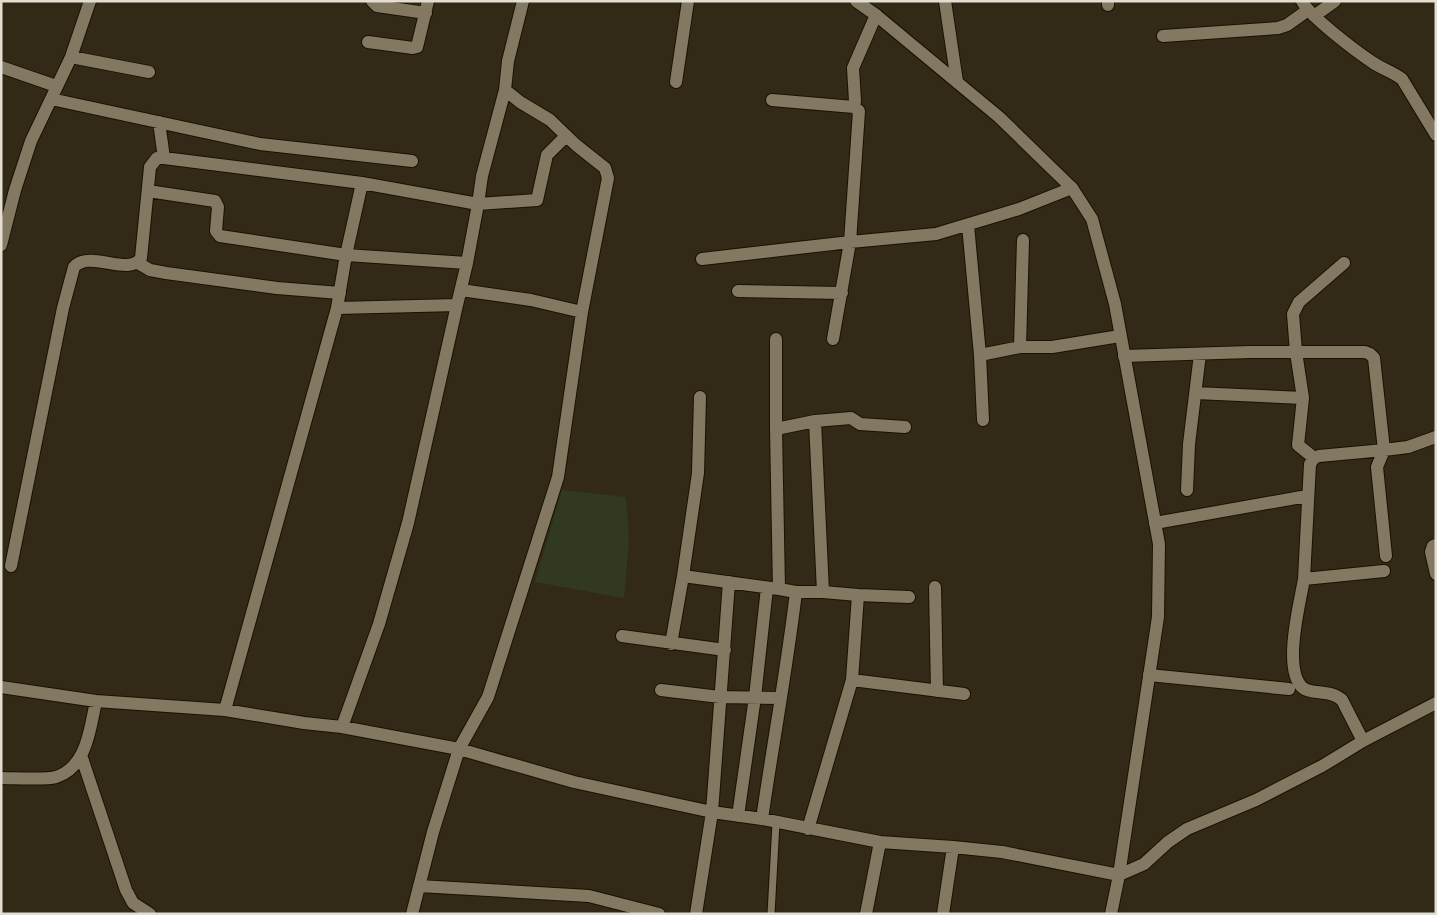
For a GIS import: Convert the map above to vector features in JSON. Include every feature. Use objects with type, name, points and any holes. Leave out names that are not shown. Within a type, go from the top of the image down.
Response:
[{"type":"street","points":[[1,245],[14,190],[31,141],[71,58],[90,1]]},
{"type":"street","points":[[368,42],[417,47],[427,7],[377,6],[372,1]]},
{"type":"street","points":[[342,727],[379,624],[408,524],[467,263],[482,176],[505,90],[508,61],[523,1]]},
{"type":"street","points":[[676,82],[688,1]]},
{"type":"street","points":[[856,1],[876,15],[999,117],[1072,188],[1092,219],[1115,304],[1159,544],[1158,617],[1119,875],[1111,914]]},
{"type":"street","points":[[945,1],[957,82]]},
{"type":"street","points":[[1163,36],[1278,28],[1287,25],[1308,9],[1335,1]]},
{"type":"street","points":[[1308,9],[1373,63],[1402,79],[1436,135]]},
{"type":"street","points":[[854,107],[853,68],[876,15]]},
{"type":"street","points":[[71,58],[149,72]]},
{"type":"street","points":[[1,67],[56,86]]},
{"type":"street","points":[[412,914],[433,832],[459,750],[488,697],[558,477],[582,312],[608,178],[605,168],[566,136],[550,120],[520,102],[505,90]]},
{"type":"street","points":[[51,99],[260,144],[412,161]]},
{"type":"street","points":[[772,100],[854,107],[858,111],[850,242],[833,340]]},
{"type":"street","points":[[159,122],[164,158]]},
{"type":"street","points":[[11,566],[63,308],[74,267],[78,263],[86,261],[134,265],[138,263],[141,258],[150,167],[157,158],[362,183],[478,204],[537,200],[547,155],[566,136]]},
{"type":"street","points":[[225,710],[340,294],[346,256],[362,183]]},
{"type":"street","points":[[702,258],[936,234],[1019,209],[1072,188]]},
{"type":"street","points":[[148,192],[215,201],[218,207],[216,231],[220,236],[346,256],[467,263]]},
{"type":"street","points":[[968,225],[980,355],[983,420]]},
{"type":"street","points":[[1020,347],[1023,240]]},
{"type":"street","points":[[138,263],[150,270],[166,273],[277,288],[340,294]]},
{"type":"street","points":[[1314,458],[1298,445],[1303,398],[1296,352],[1293,314],[1296,306],[1344,264]]},
{"type":"street","points":[[460,290],[531,300],[582,312]]},
{"type":"street","points":[[738,291],[842,293]]},
{"type":"street","points":[[336,308],[457,305]]},
{"type":"street","points":[[980,355],[1020,347],[1052,348],[1120,336]]},
{"type":"street","points":[[738,816],[754,696],[773,589],[776,339]]},
{"type":"street","points":[[1124,356],[1296,352],[1365,352],[1370,354],[1374,358],[1384,450],[1377,468],[1386,556]]},
{"type":"street","points":[[1188,490],[1189,444],[1200,354]]},
{"type":"street","points":[[1196,393],[1303,398]]},
{"type":"street","points":[[671,644],[698,473],[700,397]]},
{"type":"street","points":[[776,429],[815,420],[851,418],[860,424],[904,427]]},
{"type":"street","points":[[815,420],[824,592]]},
{"type":"street","points":[[1363,741],[1342,700],[1338,696],[1306,689],[1297,679],[1293,655],[1294,634],[1304,579],[1310,464],[1314,458],[1319,456],[1408,447],[1436,436]]},
{"type":"street","points":[[1155,523],[1308,496]]},
{"type":"street","points":[[1436,545],[1433,546],[1431,552],[1436,574]]},
{"type":"street","points":[[1304,579],[1384,571]]},
{"type":"street","points":[[683,576],[796,592],[909,597]]},
{"type":"street","points":[[696,914],[712,812],[725,650],[728,582]]},
{"type":"street","points":[[935,587],[937,691]]},
{"type":"street","points":[[762,819],[796,592]]},
{"type":"street","points":[[808,829],[852,680],[858,595]]},
{"type":"street","points":[[622,636],[725,650]]},
{"type":"street","points":[[1149,675],[1289,689]]},
{"type":"street","points":[[852,680],[964,694]]},
{"type":"street","points":[[1,687],[96,702],[225,710],[304,723],[342,727],[459,750],[574,782],[712,812],[762,819],[880,842],[1002,852],[1119,875],[1144,864],[1187,828],[1256,800],[1436,703]]},
{"type":"street","points":[[661,690],[720,697],[754,696],[780,698]]},
{"type":"street","points":[[1,778],[55,778],[72,769],[85,749],[96,702]]},
{"type":"street","points":[[81,755],[126,890],[133,903],[150,914]]},
{"type":"street","points":[[866,914],[880,842]]},
{"type":"street","points":[[943,914],[953,847]]},
{"type":"street","points":[[419,886],[589,896],[659,914]]},
{"type":"lane","points":[[771,914],[776,823]]},
{"type":"green space","points":[[562,490],[626,497],[629,541],[624,598],[535,582]]}]
